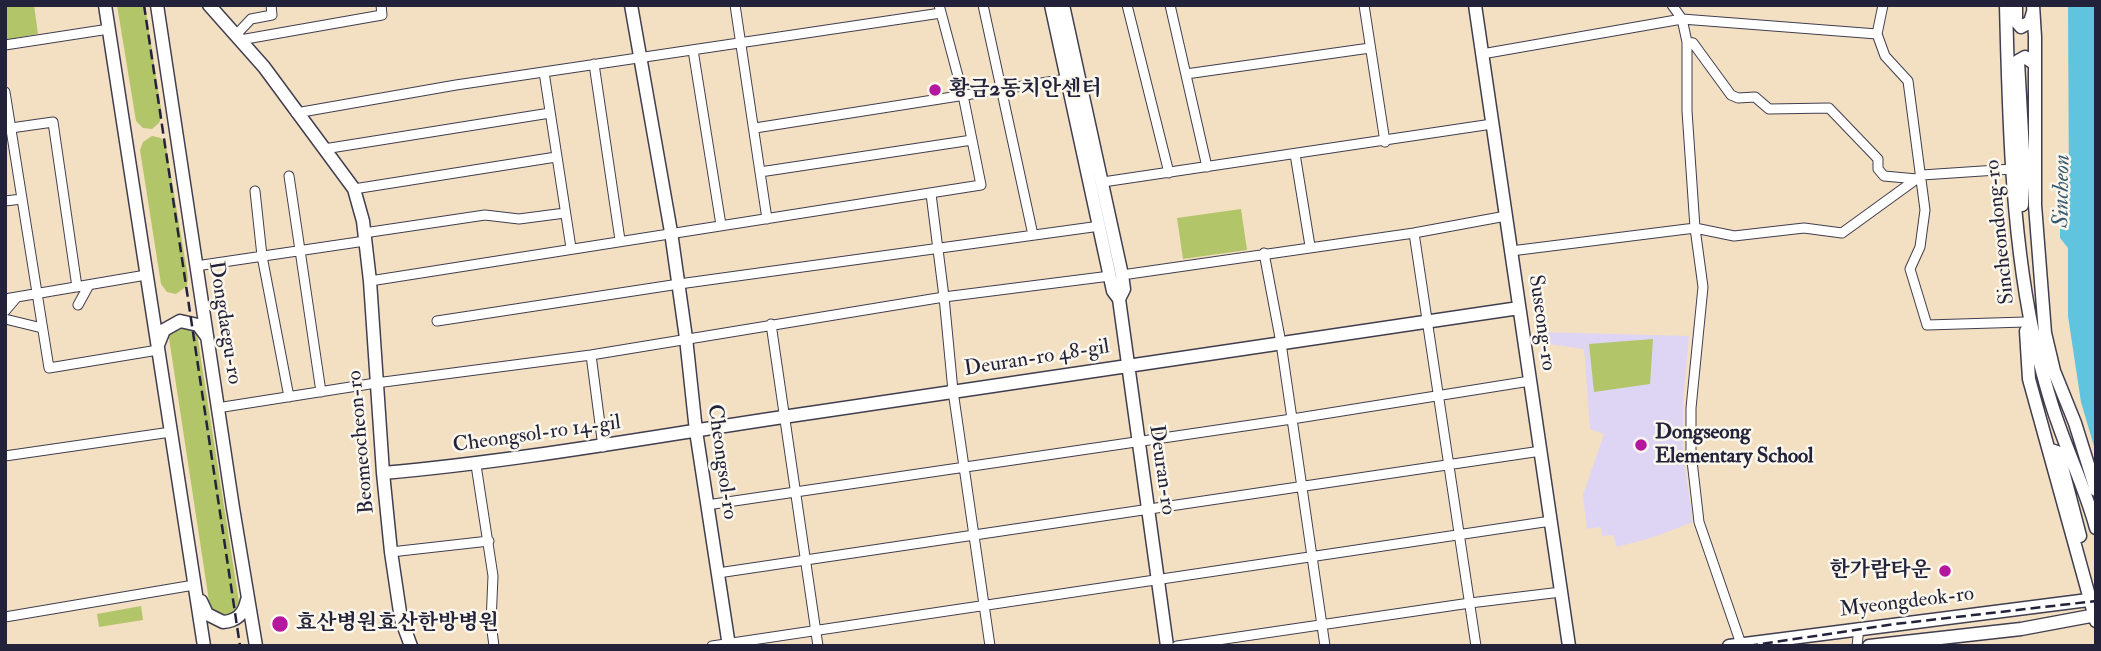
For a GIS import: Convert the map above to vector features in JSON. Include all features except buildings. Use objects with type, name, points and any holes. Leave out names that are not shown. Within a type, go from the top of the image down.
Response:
[{"type":"main road","points":[[105,5],[131,158],[146,275],[204,646]]},
{"type":"main road","name":"Dongdaegu-ro","points":[[157,5],[217,408],[256,646]]},
{"type":"main road","name":"Beomeocheon-ro","points":[[209,5],[264,68],[354,189],[365,237],[370,281],[391,552],[401,619],[411,646]]},
{"type":"main road","name":"Cheongsol-ro","points":[[631,5],[671,232],[696,431],[729,645]]},
{"type":"main road","name":"Deuran-ro","points":[[1051,5],[1100,226],[1116,275],[1124,289],[1119,299],[1167,646]]},
{"type":"main road","name":"Deuran-ro","points":[[1063,5],[1103,181],[1116,275]]},
{"type":"main road","name":"Suseong-ro","points":[[1475,5],[1569,646]]},
{"type":"main road","name":"Sincheondong-ro","points":[[2006,5],[2012,169],[2026,299],[2047,391],[2096,528]]},
{"type":"main road","points":[[2016,5],[2017,22],[2021,27],[2030,22],[2033,9]]},
{"type":"main road","name":"Sincheondong-ro","points":[[2033,9],[2035,205],[2045,333],[2054,371],[2075,423],[2096,490]]},
{"type":"main road","points":[[2021,249],[2024,169],[2018,61],[2025,57],[2035,64]]},
{"type":"main road","points":[[2026,299],[2029,379],[2094,597]]},
{"type":"main road","name":"Deuran-ro 48-gil","points":[[696,431],[1519,308]]},
{"type":"main road","points":[[158,350],[164,330],[180,321],[198,325],[208,341]]},
{"type":"main road","name":"Cheongsol-ro 14-gil","points":[[383,473],[476,465],[696,431]]},
{"type":"main road","points":[[2048,448],[2057,452],[2073,506],[2094,597],[2095,617]]},
{"type":"main road","points":[[2073,506],[2075,502],[2082,500],[2091,510]]},
{"type":"main road","points":[[195,586],[207,614],[212,619],[223,622],[234,620],[242,614],[248,593]]},
{"type":"main road","name":"Myeongdeok-ro","points":[[1735,645],[2094,597]]},
{"type":"main road","name":"Myeongdeok-ro","points":[[1869,646],[1934,642],[2095,617]]},
{"type":"street","points":[[237,38],[251,19],[272,15],[271,5]]},
{"type":"street","points":[[237,38],[382,15],[381,5]]},
{"type":"street","points":[[735,5],[767,219]]},
{"type":"street","points":[[983,5],[1033,235]]},
{"type":"street","points":[[1128,5],[1169,173]]},
{"type":"street","points":[[1170,5],[1207,167]]},
{"type":"street","points":[[1364,5],[1385,142]]},
{"type":"street","points":[[1672,5],[1682,19],[1687,42],[1687,111],[1695,228],[1703,287],[1691,408],[1691,452],[1699,522],[1735,645]]},
{"type":"street","points":[[1884,5],[1877,34],[1885,56],[1908,80],[1925,210],[1920,247],[1910,269],[1927,325],[2025,322]]},
{"type":"street","points":[[296,113],[639,57],[741,44],[940,9],[981,185],[370,281]]},
{"type":"street","points":[[1482,54],[1682,19],[1877,34]]},
{"type":"street","points":[[5,45],[109,29]]},
{"type":"street","points":[[1687,42],[1693,43],[1701,52],[1731,95],[1738,98],[1755,97],[1769,109],[1829,108],[1878,159],[1878,169],[1884,176],[1919,177],[2012,169]]},
{"type":"street","points":[[1186,74],[1370,48]]},
{"type":"street","points":[[693,50],[721,225]]},
{"type":"street","points":[[594,64],[620,240]]},
{"type":"street","points":[[544,72],[571,248]]},
{"type":"street","points":[[755,128],[1067,79]]},
{"type":"street","points":[[5,92],[49,368],[158,350]]},
{"type":"street","points":[[324,149],[550,113]]},
{"type":"street","points":[[11,128],[52,122],[77,287]]},
{"type":"street","points":[[1103,181],[1385,142],[1492,124]]},
{"type":"street","points":[[760,172],[972,140]]},
{"type":"street","points":[[1295,154],[1310,247]]},
{"type":"street","points":[[354,189],[556,157]]},
{"type":"street","points":[[289,176],[321,392]]},
{"type":"street","points":[[1511,251],[1695,228],[1734,236],[1804,228],[1843,233],[1919,177]]},
{"type":"street","points":[[255,191],[262,256],[289,397]]},
{"type":"street","points":[[931,194],[953,391]]},
{"type":"street","points":[[5,201],[22,199]]},
{"type":"street","points":[[196,266],[300,250],[485,215],[519,219],[565,213]]},
{"type":"street","points":[[217,408],[376,383],[591,355],[944,297],[1414,233],[1506,216]]},
{"type":"street","points":[[437,321],[678,284],[1100,226]]},
{"type":"street","points":[[1414,233],[1476,646]]},
{"type":"street","points":[[1264,253],[1281,343],[1325,646]]},
{"type":"street","points":[[5,299],[146,275]]},
{"type":"street","points":[[78,305],[89,285]]},
{"type":"street","points":[[5,311],[17,297]]},
{"type":"street","points":[[5,319],[42,328]]},
{"type":"street","points":[[771,324],[818,646]]},
{"type":"street","points":[[591,355],[603,447]]},
{"type":"street","points":[[707,505],[1292,419],[1530,381]]},
{"type":"street","name":"Deuran-ro 48-gil","points":[[953,391],[990,646]]},
{"type":"street","points":[[5,456],[171,432]]},
{"type":"street","points":[[718,573],[1541,452]]},
{"type":"street","points":[[476,465],[493,576],[491,623],[494,646]]},
{"type":"street","points":[[712,646],[1551,521]]},
{"type":"street","points":[[391,552],[489,541]]},
{"type":"street","points":[[5,616],[195,586]]},
{"type":"street","points":[[1177,646],[1561,592]]},
{"type":"street","points":[[1857,646],[1859,628]]},
{"type":"shaded area","name":"Dongseong Elementary School","points":[[1539,332],[1689,336],[1683,401],[1683,456],[1693,522],[1617,547],[1613,535],[1602,536],[1601,527],[1587,529],[1583,495],[1604,434],[1590,429],[1584,349],[1541,343]]},
{"type":"green space","points":[[5,5],[34,5],[38,34],[5,40]]},
{"type":"green space","points":[[117,5],[145,5],[162,115],[159,123],[152,129],[143,128],[136,121]]},
{"type":"green space","points":[[152,136],[161,138],[166,146],[188,277],[187,286],[176,294],[167,292],[161,284],[140,150],[143,142]]},
{"type":"green space","points":[[1241,209],[1247,250],[1183,259],[1177,218]]},
{"type":"green space","points":[[182,323],[192,326],[197,334],[239,602],[234,612],[226,615],[213,610],[209,601],[169,338],[171,330]]},
{"type":"green space","points":[[1653,339],[1650,384],[1594,392],[1589,344]]},
{"type":"green space","points":[[141,606],[143,620],[99,627],[97,614]]},
{"type":"water","name":"Sincheon","points":[[2068,5],[2096,5],[2096,453],[2081,402],[2068,316],[2068,248],[2060,238],[2060,209],[2069,197]]},
{"type":"railway","points":[[144,5],[240,646]]},
{"type":"railway","points":[[1748,646],[1895,624],[2096,601]]},
{"type":"place","name":"황금2동치안센터","points":[[935,90]]},
{"type":"place","name":"Dongseong Elementary School","points":[[1641,445]]},
{"type":"place","name":"한가람타운","points":[[1945,571]]},
{"type":"place","name":"효산병원효산한방병원","points":[[280,624]]}]
